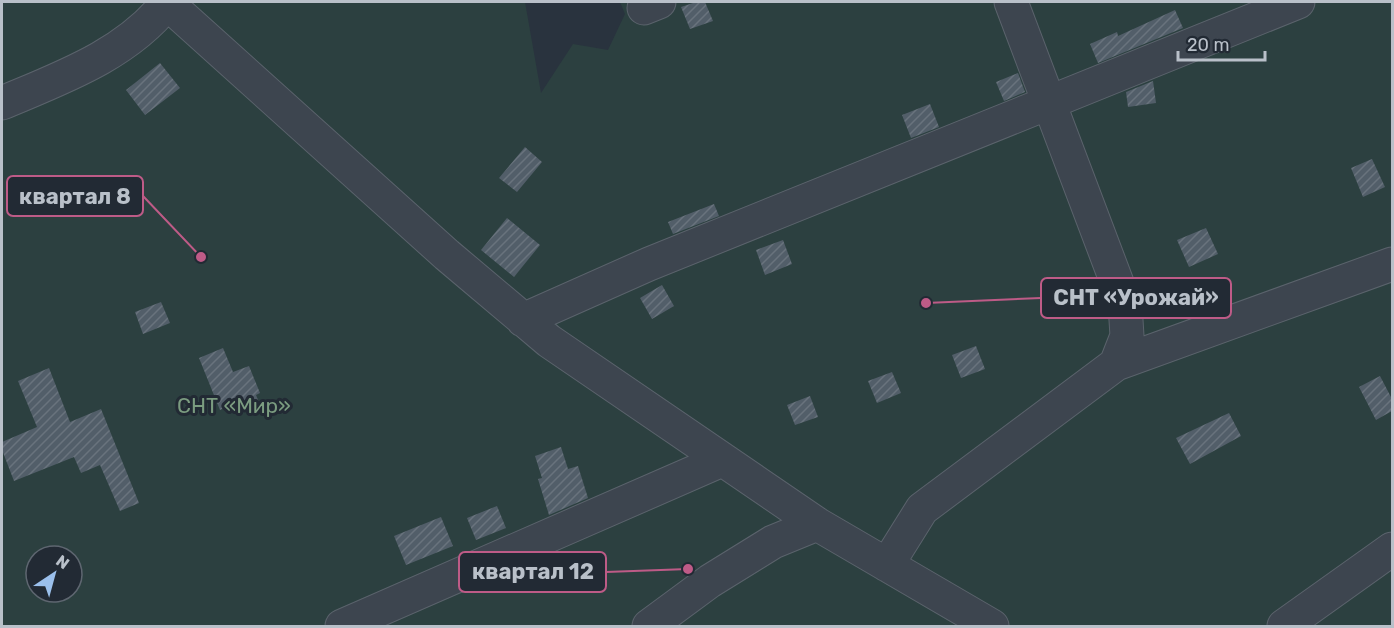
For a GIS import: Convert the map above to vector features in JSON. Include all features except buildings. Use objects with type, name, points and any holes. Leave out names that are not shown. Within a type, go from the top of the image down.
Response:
[{"type":"street","points":[[2,103],[81,69],[113,51],[155,18],[167,2],[447,255],[549,341],[817,524],[992,627]]},
{"type":"street","points":[[1011,2],[1125,304],[1127,336],[1116,364]]},
{"type":"street","points":[[524,320],[649,264],[1298,2]]},
{"type":"street","points":[[887,565],[922,509],[1116,364],[1392,264]]},
{"type":"street","points":[[342,627],[722,460]]},
{"type":"street","points":[[649,627],[710,581],[772,542],[817,524]]},
{"type":"street","points":[[1284,627],[1392,549]]},
{"type":"green space","name":"СНТ «Мир»","points":[[2,2],[525,2],[541,93],[573,44],[608,50],[625,14],[620,2],[1392,2],[1392,626],[2,626]]},
{"type":"place","name":"квартал 8","points":[[201,257]]},
{"type":"place","name":"СНТ «Урожай»","points":[[926,303]]},
{"type":"place","name":"квартал 12","points":[[688,569]]}]
